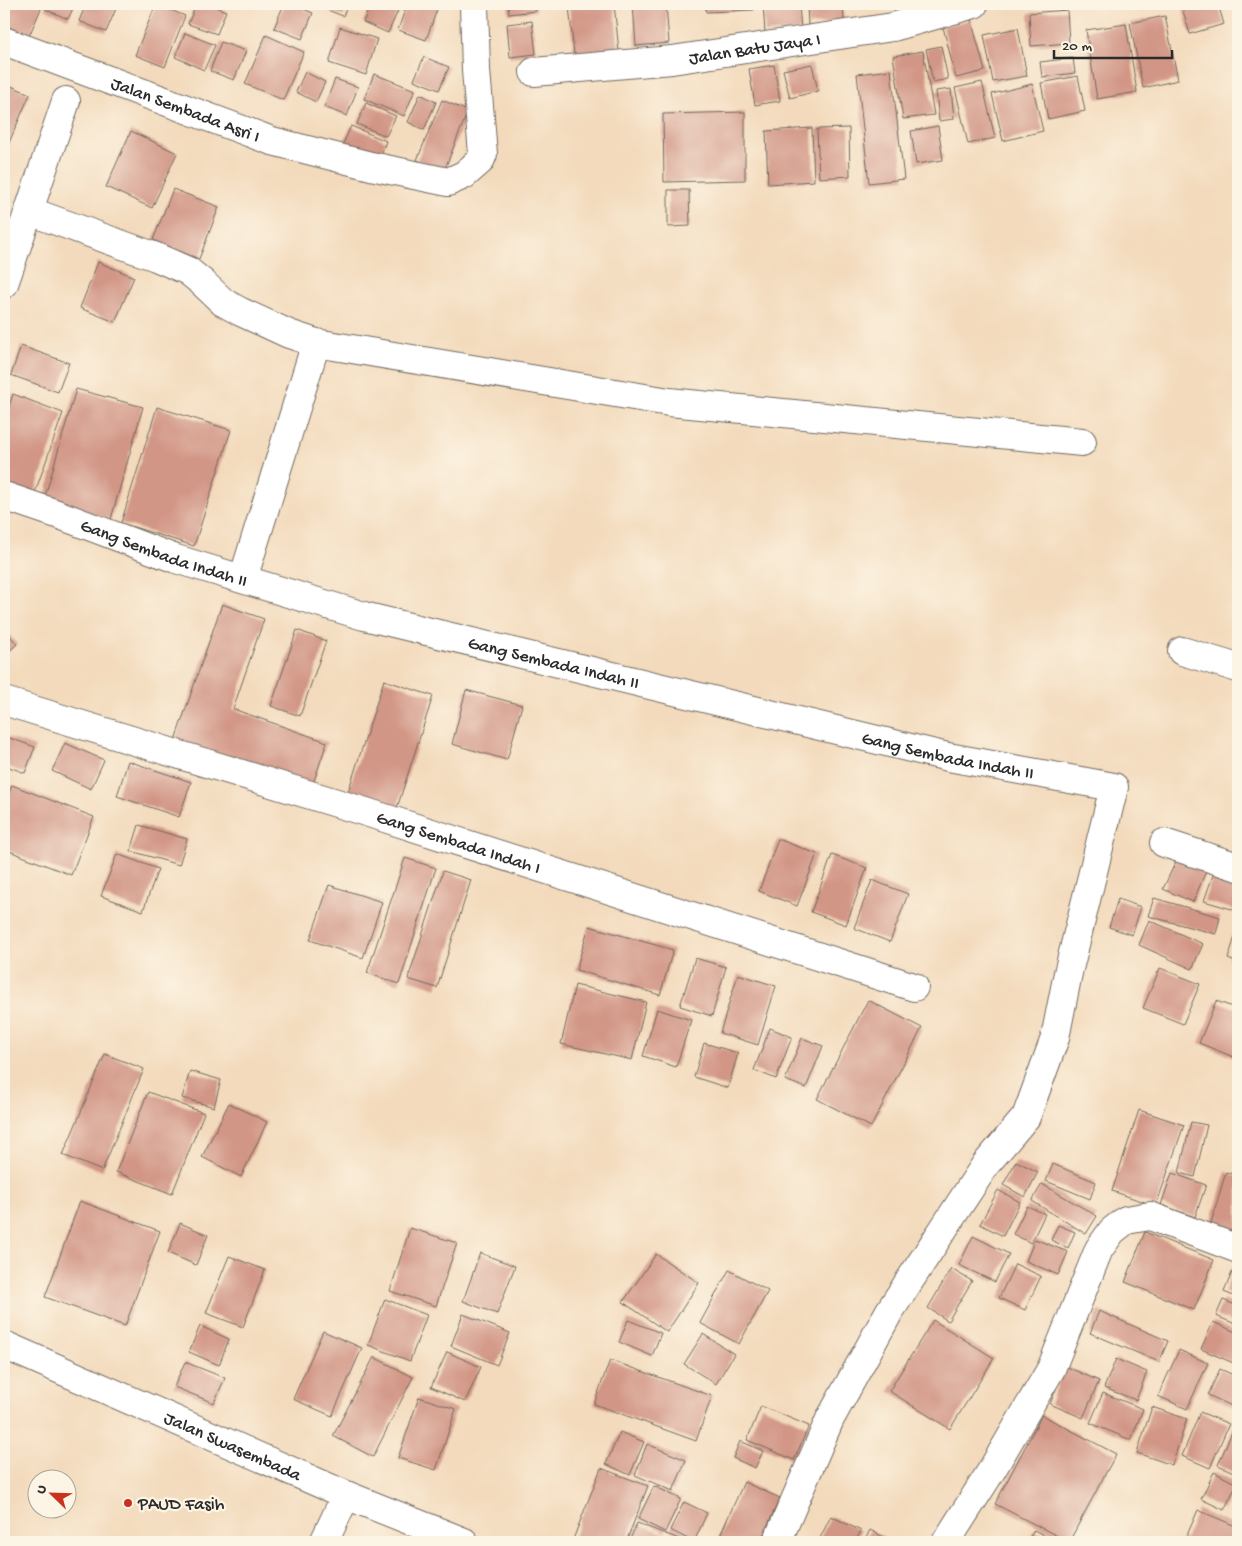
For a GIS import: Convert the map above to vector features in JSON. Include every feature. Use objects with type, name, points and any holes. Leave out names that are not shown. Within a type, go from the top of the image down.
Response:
[{"type":"street","name":"Jalan Sembada Asri I","points":[[4,41],[272,141],[371,166],[448,182],[464,175],[480,161],[483,154],[476,70],[474,4]]},
{"type":"street","name":"Jalan Batu Jaya I","points":[[534,72],[672,60],[883,28],[974,4]]},
{"type":"street","points":[[4,284],[66,101]]},
{"type":"street","points":[[29,212],[156,257],[188,271],[223,302],[290,334],[316,343],[669,402],[1082,442]]},
{"type":"street","points":[[243,579],[316,343]]},
{"type":"street","name":"Gang Sembada Indah II","points":[[4,496],[176,559],[364,616],[938,755],[1114,787],[1068,973],[1056,1038],[1026,1117],[986,1164],[889,1312],[830,1419],[777,1542]]},
{"type":"street","points":[[1182,651],[1238,668]]},
{"type":"street","name":"Gang Sembada Indah I","points":[[4,701],[348,807],[914,987]]},
{"type":"street","points":[[1164,844],[1238,867]]},
{"type":"street","points":[[946,1542],[990,1473],[1051,1369],[1099,1249],[1112,1231],[1126,1220],[1150,1216],[1238,1249]]},
{"type":"street","name":"Jalan Swasembada","points":[[4,1345],[346,1495],[464,1542]]},
{"type":"street","points":[[324,1542],[346,1495]]},
{"type":"building","points":[[4,4],[43,4],[29,36],[4,25]]},
{"type":"building","points":[[47,4],[75,4],[68,19],[45,9]]},
{"type":"building","points":[[86,4],[118,4],[106,32],[79,21]]},
{"type":"building","points":[[156,4],[185,16],[165,67],[135,55]]},
{"type":"building","points":[[196,4],[207,4],[226,11],[217,34],[188,24]]},
{"type":"building","points":[[284,4],[291,4],[313,13],[302,39],[274,28]]},
{"type":"building","points":[[312,4],[348,4],[343,16]]},
{"type":"building","points":[[371,4],[401,4],[388,33],[363,22]]},
{"type":"building","points":[[407,4],[439,4],[426,40],[398,30]]},
{"type":"building","points":[[508,4],[536,4],[536,11],[509,14]]},
{"type":"building","points":[[614,4],[619,51],[574,55],[569,6]]},
{"type":"building","points":[[633,4],[666,4],[669,43],[636,46]]},
{"type":"building","points":[[705,4],[754,4],[754,10],[706,12]]},
{"type":"building","points":[[763,4],[799,4],[801,30],[765,33]]},
{"type":"building","points":[[807,4],[843,4],[844,22],[808,25]]},
{"type":"building","points":[[1181,4],[1218,4],[1224,24],[1190,34]]},
{"type":"building","points":[[1067,10],[1069,43],[1031,46],[1029,13]]},
{"type":"building","points":[[1165,16],[1178,80],[1143,88],[1130,23]]},
{"type":"building","points":[[971,19],[985,71],[956,78],[943,27]]},
{"type":"building","points":[[532,21],[536,54],[510,57],[507,24]]},
{"type":"building","points":[[1126,24],[1137,92],[1097,99],[1086,30]]},
{"type":"building","points":[[340,27],[377,39],[366,75],[329,63]]},
{"type":"building","points":[[1018,28],[1027,76],[993,82],[984,35]]},
{"type":"building","points":[[185,33],[215,45],[204,70],[175,57]]},
{"type":"building","points":[[266,35],[304,52],[283,100],[245,84]]},
{"type":"building","points":[[221,42],[246,51],[234,80],[210,71]]},
{"type":"building","points":[[941,46],[948,79],[933,82],[926,49]]},
{"type":"building","points":[[923,51],[934,115],[903,119],[893,56]]},
{"type":"building","points":[[424,57],[449,67],[439,90],[414,80]]},
{"type":"building","points":[[1073,58],[1075,73],[1042,77],[1040,62]]},
{"type":"building","points":[[812,64],[818,91],[790,98],[783,70]]},
{"type":"building","points":[[774,65],[780,101],[755,105],[749,69]]},
{"type":"building","points":[[891,70],[904,179],[869,183],[857,74]]},
{"type":"building","points":[[305,72],[325,82],[316,102],[296,92]]},
{"type":"building","points":[[374,74],[415,90],[404,116],[364,99]]},
{"type":"building","points":[[1078,76],[1085,111],[1048,119],[1041,83]]},
{"type":"building","points":[[335,79],[358,87],[347,116],[324,107]]},
{"type":"building","points":[[982,82],[995,138],[968,144],[955,88]]},
{"type":"building","points":[[4,83],[30,94],[5,152],[4,151]]},
{"type":"building","points":[[1032,84],[1043,131],[1003,141],[992,94]]},
{"type":"building","points":[[951,89],[954,119],[939,121],[936,91]]},
{"type":"building","points":[[420,94],[436,102],[424,130],[408,122]]},
{"type":"building","points":[[442,100],[468,111],[444,171],[417,160]]},
{"type":"building","points":[[366,103],[396,116],[386,136],[357,124]]},
{"type":"building","points":[[745,112],[745,180],[664,182],[663,114]]},
{"type":"building","points":[[351,126],[386,141],[378,162],[342,146]]},
{"type":"building","points":[[938,126],[943,160],[916,164],[911,131]]},
{"type":"building","points":[[812,128],[814,181],[768,184],[766,131]]},
{"type":"building","points":[[849,128],[850,176],[819,178],[817,129]]},
{"type":"building","points":[[131,131],[177,153],[152,208],[106,187]]},
{"type":"building","points":[[173,189],[219,207],[199,259],[153,240]]},
{"type":"building","points":[[668,190],[689,190],[690,226],[668,227]]},
{"type":"building","points":[[98,262],[134,277],[115,322],[80,308]]},
{"type":"building","points":[[21,346],[69,363],[58,392],[11,375]]},
{"type":"building","points":[[76,389],[143,407],[111,519],[44,500]]},
{"type":"building","points":[[13,394],[63,413],[33,498],[4,487],[4,421]]},
{"type":"building","points":[[157,407],[231,430],[194,546],[121,523]]},
{"type":"building","points":[[222,604],[264,619],[233,709],[327,742],[312,787],[175,740]]},
{"type":"building","points":[[4,629],[17,644],[4,656]]},
{"type":"building","points":[[297,630],[326,641],[300,716],[271,706]]},
{"type":"building","points":[[384,680],[433,696],[397,808],[348,792]]},
{"type":"building","points":[[466,690],[522,705],[507,760],[452,744]]},
{"type":"building","points":[[4,736],[35,747],[25,773],[4,765]]},
{"type":"building","points":[[65,743],[104,760],[91,789],[52,771]]},
{"type":"building","points":[[128,761],[191,782],[179,817],[117,796]]},
{"type":"building","points":[[12,785],[94,817],[71,875],[4,849],[4,806]]},
{"type":"building","points":[[139,825],[187,839],[179,865],[131,851]]},
{"type":"building","points":[[778,839],[817,854],[797,906],[759,891]]},
{"type":"building","points":[[117,854],[158,869],[143,911],[101,896]]},
{"type":"building","points":[[832,855],[867,868],[846,925],[811,912]]},
{"type":"building","points":[[405,858],[436,868],[399,984],[367,973]]},
{"type":"building","points":[[1177,859],[1206,871],[1193,902],[1163,889]]},
{"type":"building","points":[[443,871],[471,880],[437,988],[408,979]]},
{"type":"building","points":[[1214,872],[1238,880],[1238,900],[1235,910],[1204,901]]},
{"type":"building","points":[[872,880],[908,894],[890,942],[854,928]]},
{"type":"building","points":[[329,885],[382,902],[363,958],[310,940]]},
{"type":"building","points":[[1154,898],[1220,917],[1216,934],[1148,916]]},
{"type":"building","points":[[1118,899],[1141,907],[1132,935],[1109,927]]},
{"type":"building","points":[[1149,920],[1203,944],[1192,969],[1139,945]]},
{"type":"building","points":[[589,926],[673,950],[660,995],[576,970]]},
{"type":"building","points":[[1238,927],[1238,963],[1228,959]]},
{"type":"building","points":[[695,958],[726,967],[712,1016],[680,1006]]},
{"type":"building","points":[[1160,968],[1200,984],[1183,1024],[1143,1008]]},
{"type":"building","points":[[738,974],[776,986],[758,1045],[720,1033]]},
{"type":"building","points":[[575,985],[646,1002],[632,1060],[561,1044]]},
{"type":"building","points":[[868,1000],[922,1028],[871,1127],[817,1099]]},
{"type":"building","points":[[1216,1001],[1238,1009],[1238,1052],[1236,1058],[1199,1043]]},
{"type":"building","points":[[657,1009],[691,1020],[676,1067],[643,1056]]},
{"type":"building","points":[[770,1028],[792,1037],[776,1079],[754,1070]]},
{"type":"building","points":[[802,1038],[823,1046],[806,1088],[785,1080]]},
{"type":"building","points":[[704,1043],[738,1053],[728,1088],[694,1077]]},
{"type":"building","points":[[105,1054],[144,1069],[102,1171],[63,1155]]},
{"type":"building","points":[[190,1071],[221,1080],[214,1107],[182,1098]]},
{"type":"building","points":[[148,1092],[204,1113],[172,1194],[116,1172]]},
{"type":"building","points":[[229,1103],[267,1122],[241,1177],[202,1157]]},
{"type":"building","points":[[1139,1110],[1184,1125],[1156,1206],[1112,1191]]},
{"type":"building","points":[[1191,1122],[1207,1125],[1195,1177],[1179,1173]]},
{"type":"building","points":[[1016,1161],[1038,1172],[1025,1197],[1003,1185]]},
{"type":"building","points":[[1053,1164],[1096,1182],[1090,1199],[1046,1181]]},
{"type":"building","points":[[1226,1172],[1238,1176],[1238,1235],[1210,1226]]},
{"type":"building","points":[[1172,1173],[1206,1185],[1195,1217],[1161,1205]]},
{"type":"building","points":[[1042,1184],[1097,1216],[1086,1234],[1032,1201]]},
{"type":"building","points":[[998,1190],[1020,1202],[1003,1236],[980,1224]]},
{"type":"building","points":[[80,1201],[160,1231],[125,1326],[45,1297]]},
{"type":"building","points":[[1027,1206],[1045,1214],[1031,1243],[1013,1234]]},
{"type":"building","points":[[180,1223],[208,1235],[196,1265],[168,1253]]},
{"type":"building","points":[[1058,1225],[1075,1232],[1068,1248],[1051,1240]]},
{"type":"building","points":[[410,1228],[457,1243],[436,1306],[390,1291]]},
{"type":"building","points":[[1145,1232],[1214,1260],[1194,1310],[1125,1282]]},
{"type":"building","points":[[973,1236],[1009,1254],[995,1282],[959,1265]]},
{"type":"building","points":[[1035,1239],[1068,1252],[1058,1275],[1026,1261]]},
{"type":"building","points":[[480,1253],[515,1266],[497,1314],[463,1301]]},
{"type":"building","points":[[656,1254],[699,1283],[667,1332],[623,1302]]},
{"type":"building","points":[[229,1256],[265,1270],[243,1327],[206,1313]]},
{"type":"building","points":[[1015,1264],[1041,1276],[1025,1310],[999,1298]]},
{"type":"building","points":[[1235,1265],[1238,1266],[1238,1298],[1224,1292]]},
{"type":"building","points":[[951,1269],[972,1281],[948,1321],[928,1308]]},
{"type":"building","points":[[729,1270],[768,1291],[739,1344],[700,1323]]},
{"type":"building","points":[[385,1299],[427,1315],[410,1361],[368,1345]]},
{"type":"building","points":[[1223,1300],[1238,1306],[1238,1325],[1216,1316]]},
{"type":"building","points":[[1099,1311],[1168,1341],[1159,1362],[1090,1333]]},
{"type":"building","points":[[463,1314],[510,1333],[497,1365],[451,1346]]},
{"type":"building","points":[[628,1320],[661,1333],[652,1356],[619,1342]]},
{"type":"building","points":[[933,1320],[994,1358],[950,1429],[889,1391]]},
{"type":"building","points":[[1213,1322],[1238,1333],[1238,1365],[1201,1349]]},
{"type":"building","points":[[200,1326],[229,1339],[219,1365],[189,1352]]},
{"type":"building","points":[[323,1331],[362,1348],[332,1416],[293,1399]]},
{"type":"building","points":[[703,1334],[734,1354],[716,1384],[684,1364]]},
{"type":"building","points":[[1179,1350],[1208,1363],[1187,1409],[1158,1396]]},
{"type":"building","points":[[447,1352],[481,1367],[465,1402],[431,1387]]},
{"type":"building","points":[[374,1357],[413,1377],[373,1457],[333,1436]]},
{"type":"building","points":[[1116,1359],[1147,1372],[1136,1400],[1104,1388]]},
{"type":"building","points":[[610,1360],[712,1396],[696,1441],[594,1404]]},
{"type":"building","points":[[185,1362],[225,1378],[214,1403],[174,1387]]},
{"type":"building","points":[[1065,1366],[1099,1381],[1083,1418],[1050,1404]]},
{"type":"building","points":[[1220,1369],[1238,1377],[1238,1403],[1236,1408],[1208,1395]]},
{"type":"building","points":[[1103,1393],[1143,1409],[1131,1440],[1090,1423]]},
{"type":"building","points":[[419,1397],[456,1409],[436,1470],[398,1458]]},
{"type":"building","points":[[761,1406],[809,1426],[794,1460],[747,1440]]},
{"type":"building","points":[[1152,1407],[1187,1419],[1172,1465],[1137,1453]]},
{"type":"building","points":[[1200,1412],[1229,1424],[1210,1468],[1182,1456]]},
{"type":"building","points":[[1042,1415],[1116,1454],[1069,1542],[995,1504]]},
{"type":"building","points":[[1234,1427],[1238,1429],[1238,1474],[1218,1465]]},
{"type":"building","points":[[620,1432],[644,1442],[630,1475],[606,1464]]},
{"type":"building","points":[[740,1441],[763,1451],[755,1468],[733,1458]]},
{"type":"building","points":[[647,1444],[686,1460],[673,1491],[635,1475]]},
{"type":"building","points":[[601,1468],[648,1486],[626,1542],[572,1542]]},
{"type":"building","points":[[1214,1472],[1237,1484],[1224,1510],[1201,1499]]},
{"type":"building","points":[[744,1482],[780,1498],[760,1542],[717,1542]]},
{"type":"building","points":[[654,1486],[681,1499],[665,1532],[638,1519]]},
{"type":"building","points":[[684,1502],[707,1513],[694,1542],[670,1530]]},
{"type":"building","points":[[1198,1510],[1238,1527],[1238,1542],[1184,1542]]},
{"type":"building","points":[[831,1516],[861,1531],[855,1542],[818,1542]]},
{"type":"building","points":[[637,1523],[687,1542],[629,1542]]},
{"type":"building","points":[[870,1530],[894,1542],[864,1542]]},
{"type":"building","points":[[1034,1530],[1056,1542],[1027,1542]]},
{"type":"place","name":"PAUD Fasih","points":[[128,1503]]}]
